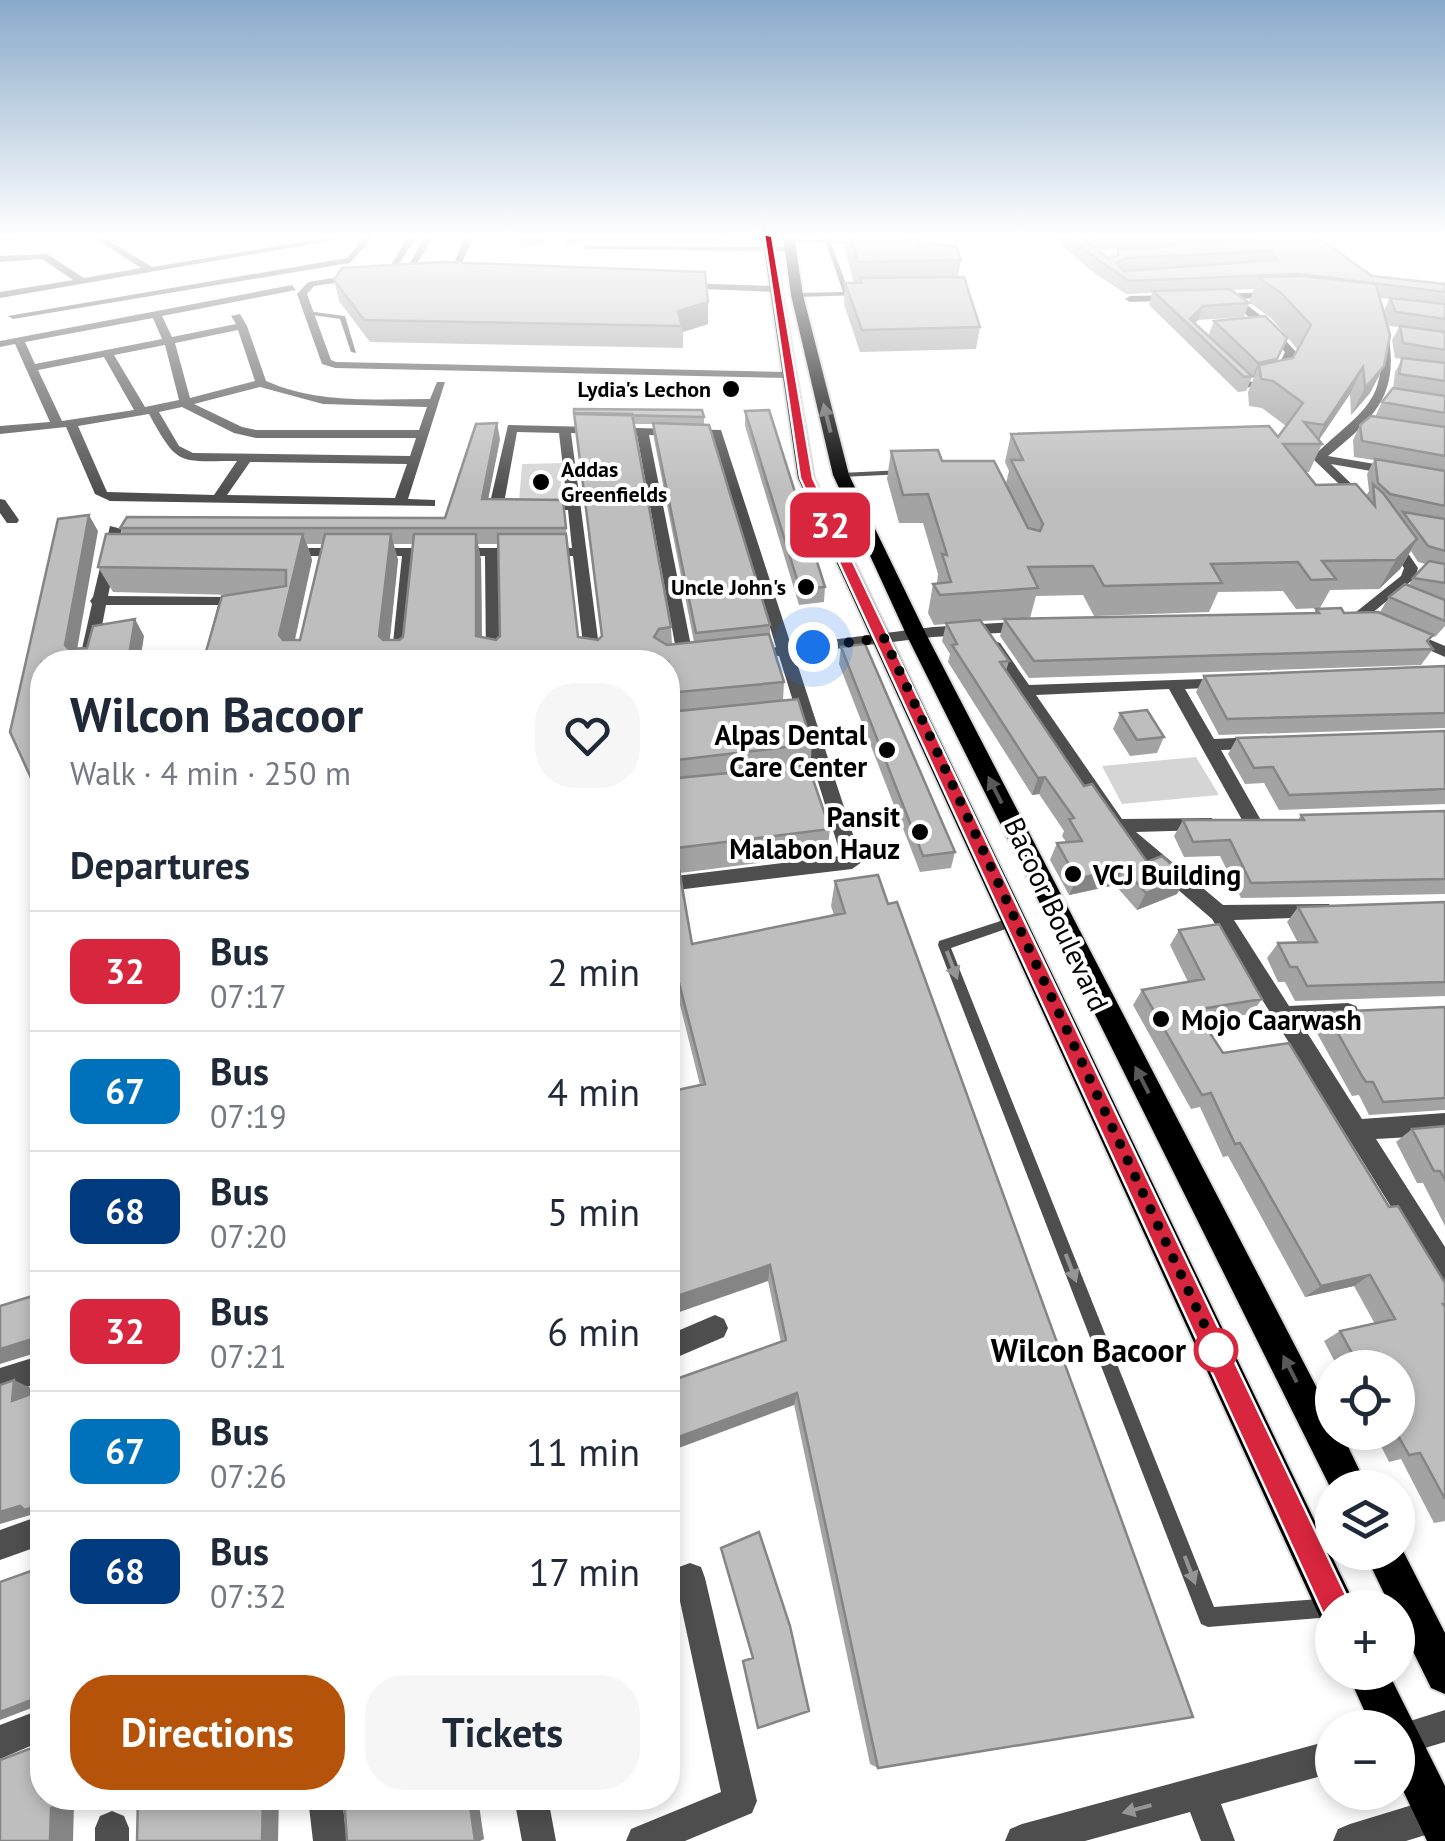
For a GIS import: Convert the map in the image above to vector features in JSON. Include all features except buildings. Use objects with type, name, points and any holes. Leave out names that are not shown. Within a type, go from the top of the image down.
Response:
[{"type":"main road","name":"Bacoor Boulevard","points":[[780,322],[806,478],[1016,920],[1326,1590]]},
{"type":"main road","name":"Bacoor Boulevard","points":[[803,322],[840,475],[916,634],[1341,1470]]},
{"type":"main road","points":[[1392,1570],[1445,1674]]},
{"type":"main road","points":[[1415,1769],[1442,1819]]},
{"type":"street","points":[[14,322],[30,368],[102,494],[124,499],[430,503]]},
{"type":"street","points":[[0,344],[115,322]]},
{"type":"street","points":[[160,322],[169,340],[186,405],[238,430],[256,434],[424,434]]},
{"type":"street","points":[[240,322],[261,383]]},
{"type":"street","points":[[309,322],[326,362],[335,365],[789,375]]},
{"type":"street","points":[[1222,359],[1249,386],[1277,379],[1291,352],[1264,322],[1247,324]]},
{"type":"street","points":[[1318,458],[1361,423],[1383,395],[1389,364],[1379,322]]},
{"type":"street","points":[[30,368],[242,326]]},
{"type":"street","points":[[1383,332],[1398,334]]},
{"type":"street","points":[[108,353],[182,454],[244,459],[416,460]]},
{"type":"street","points":[[1389,364],[1408,367]]},
{"type":"street","points":[[0,430],[65,426],[148,412],[261,383],[302,400],[433,403]]},
{"type":"street","points":[[400,503],[441,384]]},
{"type":"street","points":[[1383,395],[1398,398]]},
{"type":"street","points":[[1361,423],[1378,426]]},
{"type":"street","points":[[574,506],[496,508],[512,428],[717,433],[804,715],[814,779],[852,862],[680,883]]},
{"type":"street","points":[[565,430],[592,650]]},
{"type":"street","points":[[642,432],[686,661]]},
{"type":"street","points":[[1318,458],[1445,480]]},
{"type":"street","points":[[1318,458],[1375,516]]},
{"type":"street","points":[[217,501],[244,459]]},
{"type":"street","points":[[0,503],[12,520]]},
{"type":"street","points":[[89,650],[115,528]]},
{"type":"street","points":[[1384,529],[1411,568],[1428,572]]},
{"type":"street","points":[[110,552],[129,552]]},
{"type":"street","points":[[266,552],[580,552]]},
{"type":"street","points":[[321,570],[324,552]]},
{"type":"street","points":[[399,650],[410,552]]},
{"type":"street","points":[[492,552],[494,650]]},
{"type":"street","points":[[1361,615],[1408,578],[1411,568]]},
{"type":"street","points":[[98,601],[226,600],[214,650]]},
{"type":"street","points":[[1341,616],[1361,615],[1378,622]]},
{"type":"street","points":[[763,653],[916,634],[1042,626]]},
{"type":"street","points":[[982,628],[1117,826],[1219,913],[1286,1015],[1354,1130],[1438,1248],[1445,1270]]},
{"type":"street","points":[[1394,630],[1445,652]]},
{"type":"street","points":[[680,661],[705,659]]},
{"type":"street","points":[[1023,690],[1252,681]]},
{"type":"street","points":[[1117,826],[1262,822],[1209,745],[1174,684]]},
{"type":"street","points":[[784,717],[804,715]]},
{"type":"street","points":[[1209,745],[1268,743]]},
{"type":"street","points":[[1219,913],[1351,908]]},
{"type":"street","points":[[1286,1015],[1365,1012]]},
{"type":"street","points":[[1354,1130],[1445,1124]]},
{"type":"street","points":[[680,1343],[714,1328]]},
{"type":"street","points":[[0,1382],[30,1373]]},
{"type":"street","points":[[0,1545],[30,1534]]},
{"type":"street","points":[[643,1841],[740,1801],[690,1578]]},
{"type":"street","points":[[1415,1732],[1445,1726]]},
{"type":"street","points":[[0,1742],[30,1730]]},
{"type":"street","points":[[1022,1841],[1315,1762]]},
{"type":"street","points":[[1200,1792],[1218,1841]]},
{"type":"street","points":[[326,1810],[330,1841]]},
{"type":"street","points":[[533,1810],[539,1841]]},
{"type":"street","points":[[1350,1841],[1442,1819]]},
{"type":"lane","points":[[345,322],[354,352]]},
{"type":"lane","points":[[840,475],[920,472]]},
{"type":"lane","points":[[1016,920],[944,945],[1208,1616],[1315,1609]]},
{"type":"shaded area","name":"Addas Greenfields","points":[[562,463],[560,501],[519,502],[522,464]]},
{"type":"shaded area","points":[[1196,757],[1219,795],[1122,804],[1102,766]]},
{"type":"bus line","name":"32","points":[[780,322],[806,478],[1328,1590]]},
{"type":"place","name":"Lydia's Lechon","points":[[731,389]]},
{"type":"place","name":"Addas Greenfields","points":[[541,482]]},
{"type":"place","name":"Uncle John's","points":[[806,587]]},
{"type":"place","name":"Alpas Dental Care Center","points":[[887,750]]},
{"type":"place","name":"Pansit Malabon Hauz","points":[[920,832]]},
{"type":"place","name":"VCJ Building","points":[[1073,874]]},
{"type":"place","name":"Mojo Caarwash","points":[[1161,1019]]},
{"type":"place","name":"Wilcon Bacoor","points":[[1216,1350]]},
{"type":"route","points":[[813,647],[884,638],[1218,1354],[1216,1350]]}]
